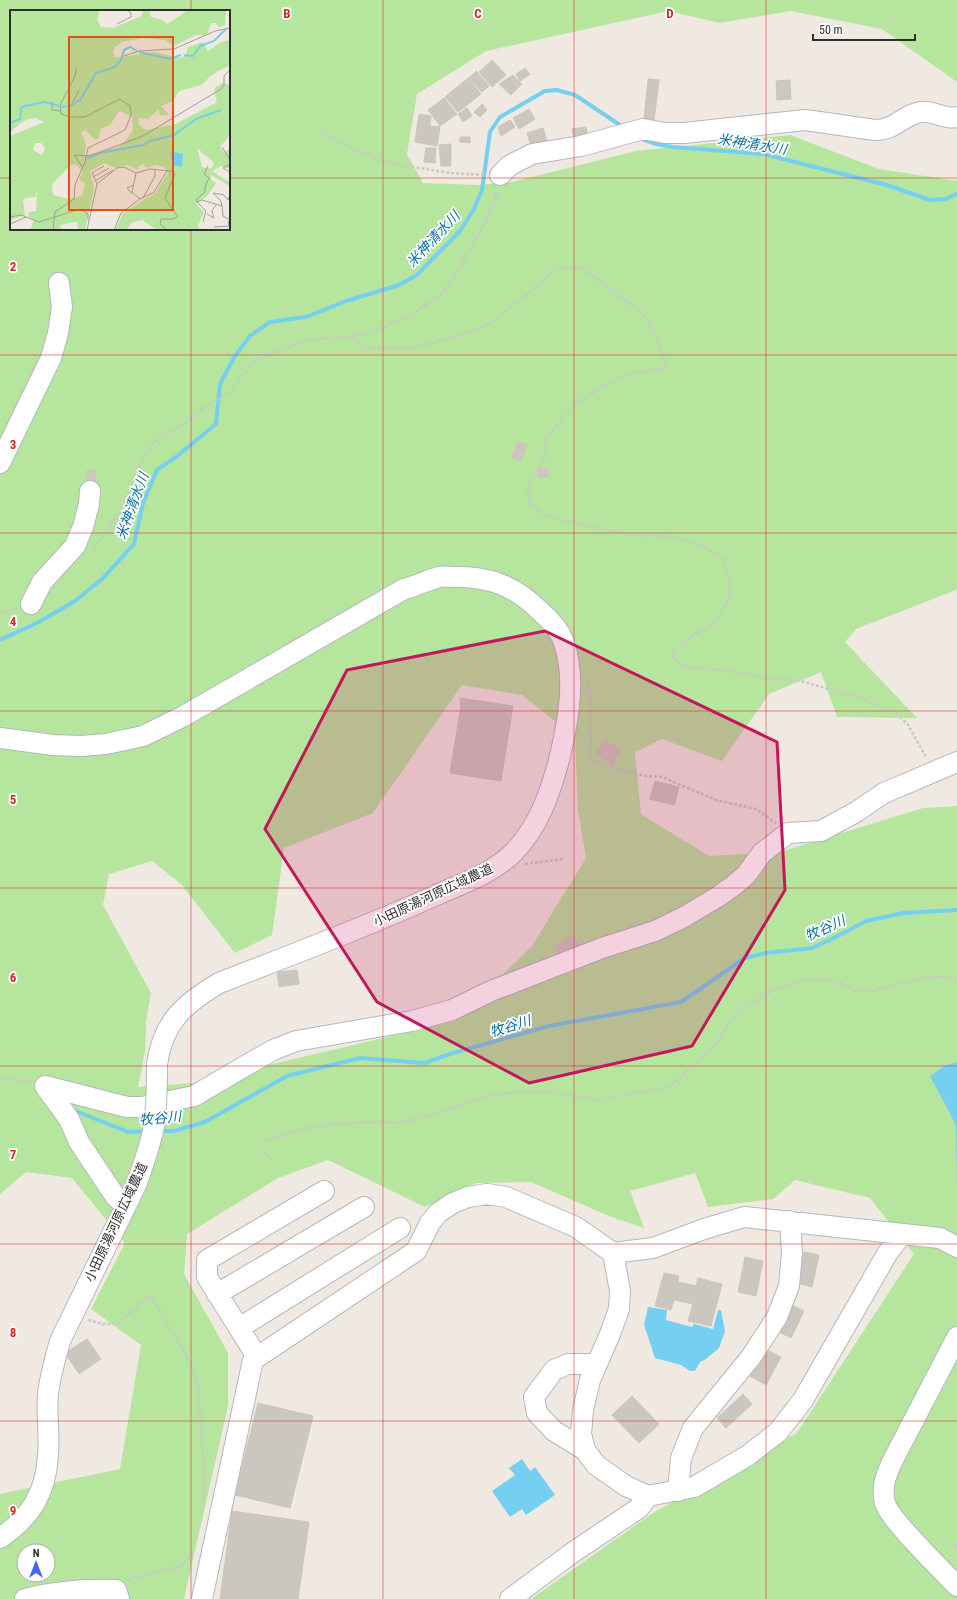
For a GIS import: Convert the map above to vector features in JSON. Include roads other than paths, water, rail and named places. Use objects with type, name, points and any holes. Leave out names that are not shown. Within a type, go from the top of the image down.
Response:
[{"type":"street","points":[[500,175],[508,166],[532,154],[581,146],[619,137],[643,129],[665,133],[684,133],[805,120],[875,130],[886,130],[909,116],[921,112],[934,112],[955,118]]},
{"type":"street","points":[[0,463],[51,358],[58,333],[62,307],[59,283]]},
{"type":"street","points":[[31,604],[42,582],[75,546],[83,527],[89,504],[90,491]]},
{"type":"street","name":"小田原湯河原広域農道","points":[[0,738],[53,745],[81,746],[106,744],[143,736],[182,718],[404,590],[440,577],[471,576],[496,581],[516,591],[548,618],[563,638],[568,656],[570,675],[568,725],[553,782],[542,811],[528,836],[506,858],[485,873],[418,904],[347,934],[219,983],[184,1007],[172,1023],[164,1036],[159,1050],[154,1127],[136,1185],[60,1341],[48,1395],[48,1456],[40,1494],[28,1515],[16,1528],[0,1538]]},
{"type":"street","points":[[126,1206],[115,1196],[79,1142],[69,1119],[45,1086],[127,1107],[142,1107],[194,1096],[273,1050],[296,1041],[412,1022],[452,1010],[491,991],[602,948],[655,931],[684,917],[733,886],[746,875],[762,853],[788,833],[822,832],[884,793],[957,762]]},
{"type":"street","points":[[257,1357],[207,1277],[207,1260],[324,1191]]},
{"type":"street","points":[[202,1599],[253,1360],[416,1251],[430,1223],[438,1213],[453,1203],[468,1196],[487,1194],[506,1196],[576,1226],[613,1253],[653,1248],[704,1229],[744,1217],[940,1238],[957,1247]]},
{"type":"street","points":[[217,1294],[364,1207]]},
{"type":"street","points":[[678,1491],[682,1458],[693,1428],[751,1356],[779,1310],[789,1286],[792,1253],[790,1221]]},
{"type":"street","points":[[239,1328],[400,1228]]},
{"type":"street","points":[[613,1253],[620,1291],[619,1309],[590,1380],[583,1410],[581,1434],[585,1450],[596,1465],[626,1486],[648,1496],[694,1487],[747,1456],[778,1432],[803,1400],[887,1254],[902,1234]]},
{"type":"street","points":[[957,1337],[892,1462],[883,1483],[885,1504],[894,1520],[957,1586]]},
{"type":"street","points":[[585,1450],[554,1431],[537,1413],[534,1397],[554,1370],[568,1364],[597,1364]]},
{"type":"street","points":[[510,1599],[639,1508],[648,1496]]},
{"type":"street","points":[[25,1599],[69,1590],[118,1595]]},
{"type":"water","points":[[957,1062],[957,1185],[956,1125],[930,1076],[946,1065]]},
{"type":"water","points":[[648,1307],[667,1310],[666,1320],[692,1327],[694,1324],[713,1329],[718,1310],[721,1310],[725,1331],[719,1348],[700,1362],[695,1371],[690,1371],[681,1365],[655,1358],[644,1325]]},
{"type":"water","points":[[522,1459],[530,1471],[535,1467],[555,1495],[526,1515],[522,1509],[510,1517],[492,1491],[515,1475],[509,1468]]},
{"type":"waterway","name":"米神清水川","points":[[0,640],[39,622],[75,601],[103,578],[134,544],[143,503],[157,470],[176,457],[216,424],[220,384],[235,356],[250,336],[270,322],[306,317],[346,301],[399,285],[417,275],[460,231],[474,209],[482,190],[490,132],[500,117],[545,91],[557,90],[575,95],[623,127]]},
{"type":"waterway","name":"米神清水川","points":[[639,138],[656,144],[672,147],[763,154],[887,185],[930,200],[945,199],[957,194]]},
{"type":"waterway","name":"牧谷川","points":[[159,1131],[174,1131],[205,1122],[287,1076],[360,1058],[424,1063],[453,1053],[549,1026],[681,1002],[745,958],[766,953],[812,948],[866,921],[904,913],[957,910]]},
{"type":"waterway","name":"牧谷川","points":[[71,1109],[128,1132],[148,1131]]}]
